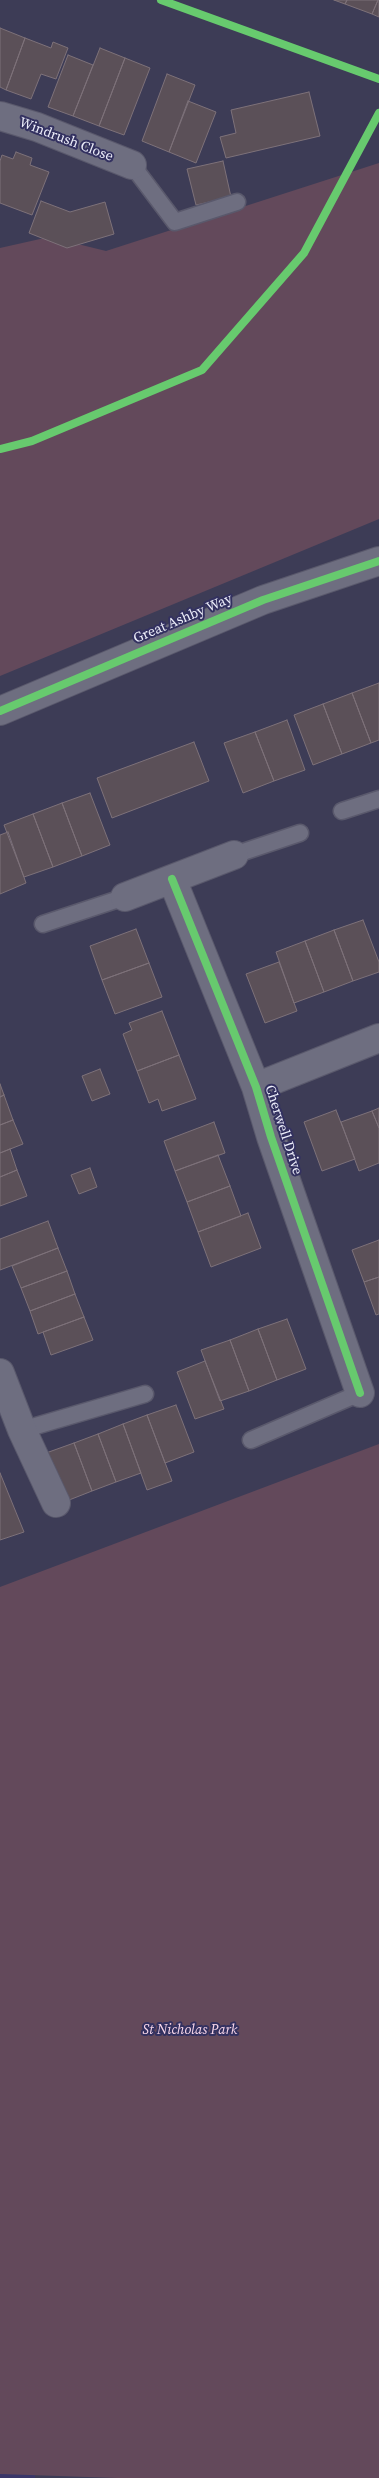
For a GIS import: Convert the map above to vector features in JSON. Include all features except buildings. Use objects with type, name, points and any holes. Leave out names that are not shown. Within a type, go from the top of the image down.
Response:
[{"type":"street","name":"Windrush Close","points":[[0,116],[37,127],[132,166]]},
{"type":"street","name":"Great Ashby Way","points":[[0,711],[263,600],[379,561]]},
{"type":"street","points":[[125,897],[234,855]]},
{"type":"street","name":"Cherwell Drive","points":[[172,879],[256,1086],[271,1137],[360,1392]]},
{"type":"street","name":"Cherwell Drive","points":[[256,1086],[379,1038]]},
{"type":"street","points":[[0,1373],[12,1418],[56,1503]]},
{"type":"lane","points":[[132,166],[175,222],[237,202]]},
{"type":"lane","points":[[342,811],[379,799]]},
{"type":"lane","points":[[234,855],[300,833]]},
{"type":"lane","points":[[43,924],[125,897]]},
{"type":"lane","points":[[251,1440],[360,1392]]},
{"type":"lane","points":[[12,1418],[145,1394]]},
{"type":"shaded area","points":[[0,2474],[35,2474],[35,2478],[0,2478]]},
{"type":"green space","points":[[379,163],[379,519],[0,676],[0,248],[49,237],[106,251]]},
{"type":"green space","name":"St Nicholas Park","points":[[379,1444],[379,2478],[117,2478],[0,2474],[0,1587]]},
{"type":"cycle path","points":[[161,0],[379,79]]},
{"type":"cycle path","points":[[0,449],[32,441],[202,370],[304,253],[379,113]]},
{"type":"cycle path","points":[[0,711],[263,600],[379,561]]},
{"type":"cycle path","points":[[172,879],[256,1087],[271,1137],[360,1393]]}]
